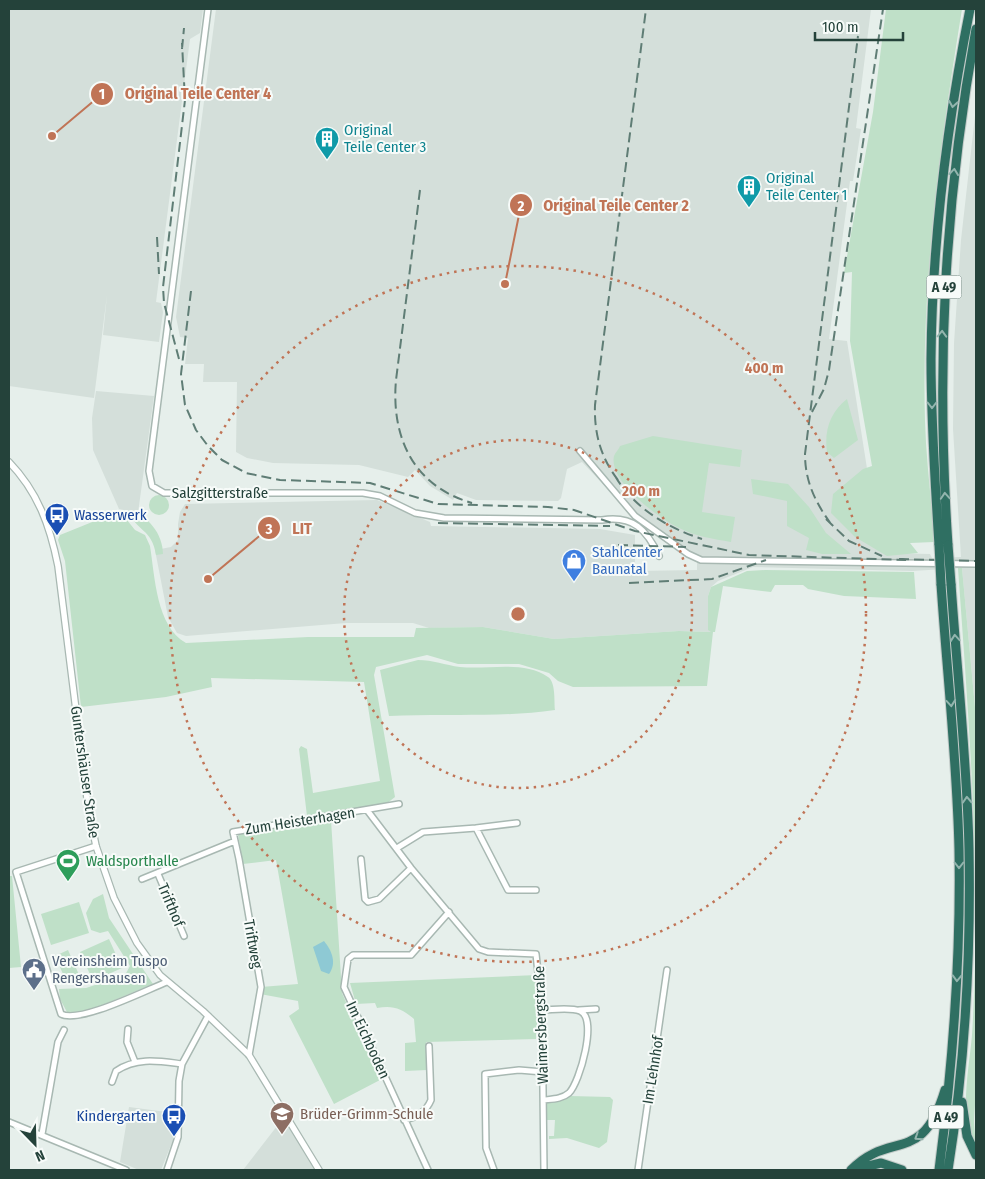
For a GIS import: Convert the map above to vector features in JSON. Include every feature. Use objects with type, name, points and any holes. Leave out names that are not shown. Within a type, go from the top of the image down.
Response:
[{"type":"highway","name":"A 49","points":[[939,1170],[952,1064],[956,1009],[959,850],[946,584],[932,429],[931,359],[935,269],[951,117],[970,9]]},
{"type":"highway","name":"A 49","points":[[943,545],[941,358],[944,275],[960,123],[976,29]]},
{"type":"highway","name":"A 49","points":[[946,584],[962,710],[969,848],[969,954],[961,1071],[948,1170]]},
{"type":"highway","points":[[852,1170],[869,1157],[912,1141],[927,1131],[939,1109],[952,1064]]},
{"type":"highway","points":[[961,1071],[964,1124],[970,1145],[976,1155]]},
{"type":"highway","points":[[852,1170],[864,1165],[881,1164],[902,1170]]},
{"type":"street","name":"Salzgitterstraße","points":[[208,9],[149,471],[152,486],[164,493],[363,493],[380,496],[415,513],[444,518],[602,520],[620,518],[628,520],[647,535],[659,556]]},
{"type":"street","points":[[580,451],[635,516],[688,554],[701,560],[976,564]]},
{"type":"street","name":"Guntershäuser Straße","points":[[9,462],[28,486],[38,503],[51,534],[58,566],[88,806],[96,846],[120,909],[138,943],[166,982],[208,1016],[249,1055],[319,1170]]},
{"type":"street","name":"Zum Heisterhagen","points":[[233,832],[399,804]]},
{"type":"street","name":"Zum Heisterhagen","points":[[367,810],[469,938]]},
{"type":"street","points":[[397,848],[423,832],[476,828],[517,822]]},
{"type":"street","points":[[476,828],[508,890],[536,890]]},
{"type":"street","name":"Triftweg","points":[[233,832],[260,987],[249,1055]]},
{"type":"street","name":"Trifthof","points":[[142,879],[235,841]]},
{"type":"street","points":[[96,846],[16,872],[61,1014],[69,1017],[86,1014],[166,982]]},
{"type":"street","points":[[361,859],[365,899],[368,902],[379,899],[412,868]]},
{"type":"street","name":"Trifthof","points":[[158,874],[184,936]]},
{"type":"street","name":"Im Eichboden","points":[[428,1170],[355,1008],[344,991],[348,959],[353,956],[411,954],[448,912]]},
{"type":"street","name":"Waimersbergstraße","points":[[469,938],[479,948],[488,952],[536,954],[542,1010],[544,1170]]},
{"type":"street","name":"Im Lehnhof","points":[[638,1170],[667,970]]},
{"type":"street","points":[[542,1010],[596,1009]]},
{"type":"street","points":[[544,1100],[560,1098],[574,1087],[587,1044],[588,1020],[586,1014],[579,1010]]},
{"type":"street","points":[[167,1170],[178,1137],[179,1081],[182,1064],[208,1016]]},
{"type":"street","points":[[128,1029],[127,1042],[135,1062]]},
{"type":"street","points":[[42,1134],[58,1042],[64,1030]]},
{"type":"street","points":[[404,1120],[420,1114],[427,1108],[431,1100],[429,1046]]},
{"type":"street","points":[[112,1082],[116,1071],[135,1062],[154,1060],[182,1064]]},
{"type":"street","points":[[494,1170],[486,1148],[485,1074],[519,1070],[543,1072]]},
{"type":"street","points":[[9,1122],[126,1170]]},
{"type":"shaded area","points":[[9,9],[203,9],[200,33],[190,39],[156,302],[161,303],[163,312],[159,342],[103,335],[107,295],[94,398],[9,386]]},
{"type":"shaded area","points":[[216,9],[871,9],[856,128],[861,129],[853,181],[850,181],[829,339],[847,341],[879,545],[887,553],[930,554],[932,558],[961,557],[953,429],[954,343],[961,240],[976,107],[976,718],[962,568],[912,571],[753,567],[718,581],[711,587],[708,596],[708,629],[713,632],[679,631],[554,639],[483,627],[429,628],[413,623],[346,623],[186,636],[177,633],[168,617],[155,550],[171,547],[178,540],[180,512],[185,504],[377,500],[430,522],[431,526],[600,529],[635,535],[635,571],[697,570],[697,561],[640,523],[582,462],[567,469],[561,498],[558,501],[476,500],[457,493],[453,500],[430,486],[415,470],[408,477],[359,465],[273,463],[247,458],[236,452],[237,382],[203,382],[204,364],[185,364],[188,338],[180,337],[176,317]]},
{"type":"shaded area","points":[[96,391],[154,396],[138,513],[119,509],[93,450],[92,418]]},
{"type":"shaded area","points":[[129,1107],[174,1113],[173,1140],[161,1170],[139,1170],[120,1162]]},
{"type":"shaded area","name":"Brüder-Grimm-Schule","points":[[284,1117],[317,1170],[243,1170]]},
{"type":"green space","points":[[886,9],[962,9],[940,162],[929,265],[926,317],[925,421],[934,542],[910,543],[918,553],[887,556],[855,537],[831,513],[833,494],[863,469],[872,466],[850,341],[852,272],[844,273],[873,112]]},
{"type":"green space","points":[[847,399],[858,440],[834,458],[827,452],[826,437],[832,416]]},
{"type":"green space","points":[[653,436],[742,450],[740,467],[709,463],[702,512],[735,517],[731,542],[698,535],[679,528],[637,498],[619,477],[614,466],[614,456],[620,446]]},
{"type":"green space","points":[[751,479],[788,484],[809,507],[826,533],[851,554],[822,554],[806,550],[809,538],[787,526],[787,501],[753,494]]},
{"type":"green space","points":[[159,495],[166,498],[169,505],[166,512],[159,515],[152,512],[149,505],[152,498]]},
{"type":"green space","points":[[128,510],[142,516],[153,526],[160,539],[163,554],[156,555],[151,540],[135,523]]},
{"type":"green space","points":[[117,512],[123,515],[135,530],[145,535],[150,546],[156,586],[163,613],[168,625],[186,643],[308,637],[414,637],[416,628],[483,627],[554,639],[679,631],[711,632],[708,630],[708,596],[711,587],[747,571],[914,572],[916,599],[844,596],[808,589],[803,585],[775,585],[771,592],[723,586],[715,632],[713,632],[707,686],[573,687],[558,681],[549,673],[519,664],[458,664],[427,655],[376,667],[374,675],[395,797],[386,804],[307,816],[299,749],[301,746],[307,749],[313,793],[380,781],[364,682],[211,678],[212,687],[166,697],[81,707],[65,561],[58,540],[60,535]]},
{"type":"green space","points":[[958,568],[962,568],[976,718],[976,918],[973,802]]},
{"type":"green space","points":[[418,660],[471,668],[517,667],[538,672],[551,680],[555,710],[493,715],[389,716],[380,670]]},
{"type":"green space","points":[[331,820],[342,993],[380,1080],[334,1104],[289,1016],[299,1009],[298,1001],[260,994],[261,987],[298,984],[276,860],[243,864],[238,834]]},
{"type":"green space","points":[[9,876],[12,876],[21,967],[9,968]]},
{"type":"green space","points":[[103,894],[109,918],[153,984],[88,1011],[68,1014],[60,999],[59,989],[86,988],[125,975],[130,966],[108,931],[100,933],[91,930],[86,913],[93,899]]},
{"type":"green space","points":[[79,902],[89,933],[51,945],[41,914]]},
{"type":"green space","points":[[976,918],[976,1089],[974,1121],[976,1151],[967,1125],[966,1110],[972,1035]]},
{"type":"green space","points":[[109,939],[122,968],[93,981],[80,952]]},
{"type":"green space","points":[[68,950],[80,977],[67,983],[55,956]]},
{"type":"green space","points":[[537,975],[539,991],[536,1039],[426,1042],[427,1070],[405,1071],[405,1043],[416,1042],[414,1019],[397,1008],[377,1008],[375,1003],[356,1004],[350,983]]},
{"type":"green space","points":[[570,1096],[610,1097],[613,1100],[607,1142],[599,1148],[567,1138],[549,1139],[549,1136],[554,1136],[555,1120],[546,1120],[547,1101]]},
{"type":"water","points":[[324,941],[333,961],[329,974],[321,971],[313,947]]},
{"type":"railway","points":[[618,480],[607,463],[597,436],[595,405],[646,9]]},
{"type":"railway","points":[[812,412],[824,389],[829,370],[883,9]]},
{"type":"railway","points":[[182,49],[184,28]]},
{"type":"railway","points":[[831,524],[820,508],[812,491],[805,464],[805,454],[858,36]]},
{"type":"railway","points":[[179,359],[164,303],[163,287],[185,100],[182,43]]},
{"type":"railway","points":[[420,190],[396,380],[395,401],[397,421],[410,457],[421,472],[435,485],[452,495],[472,503]]},
{"type":"railway","points":[[157,237],[159,274]]},
{"type":"railway","points":[[191,291],[181,374],[185,405],[196,430],[208,446],[222,460],[246,473],[280,480],[370,483],[438,504],[548,507],[574,510],[635,531],[749,555],[906,560]]},
{"type":"railway","points":[[615,476],[632,498],[653,515],[677,529],[702,539]]},
{"type":"railway","points":[[826,519],[849,541],[882,556]]},
{"type":"railway","points":[[438,523],[610,526]]},
{"type":"railway","points":[[618,545],[686,547]]},
{"type":"railway","points":[[899,559],[976,561]]},
{"type":"railway","points":[[629,583],[712,579],[766,560]]},
{"type":"place","name":"Original Teile Center 4","points":[[52,136]]},
{"type":"place","name":"Original Teile Center 3","points":[[327,160]]},
{"type":"place","name":"Original Teile Center 1","points":[[749,208]]},
{"type":"place","name":"Original Teile Center 2","points":[[505,284]]},
{"type":"place","name":"Wasserwerk","points":[[57,536]]},
{"type":"place","name":"LIT","points":[[208,579]]},
{"type":"place","name":"Stahlcenter Baunatal","points":[[574,582]]},
{"type":"place","name":"Waldsporthalle","points":[[68,882]]},
{"type":"place","name":"Vereinsheim Tuspo Rengershausen","points":[[34,991]]},
{"type":"place","name":"Brüder-Grimm-Schule","points":[[282,1135]]},
{"type":"place","name":"Kindergarten","points":[[174,1137]]}]
